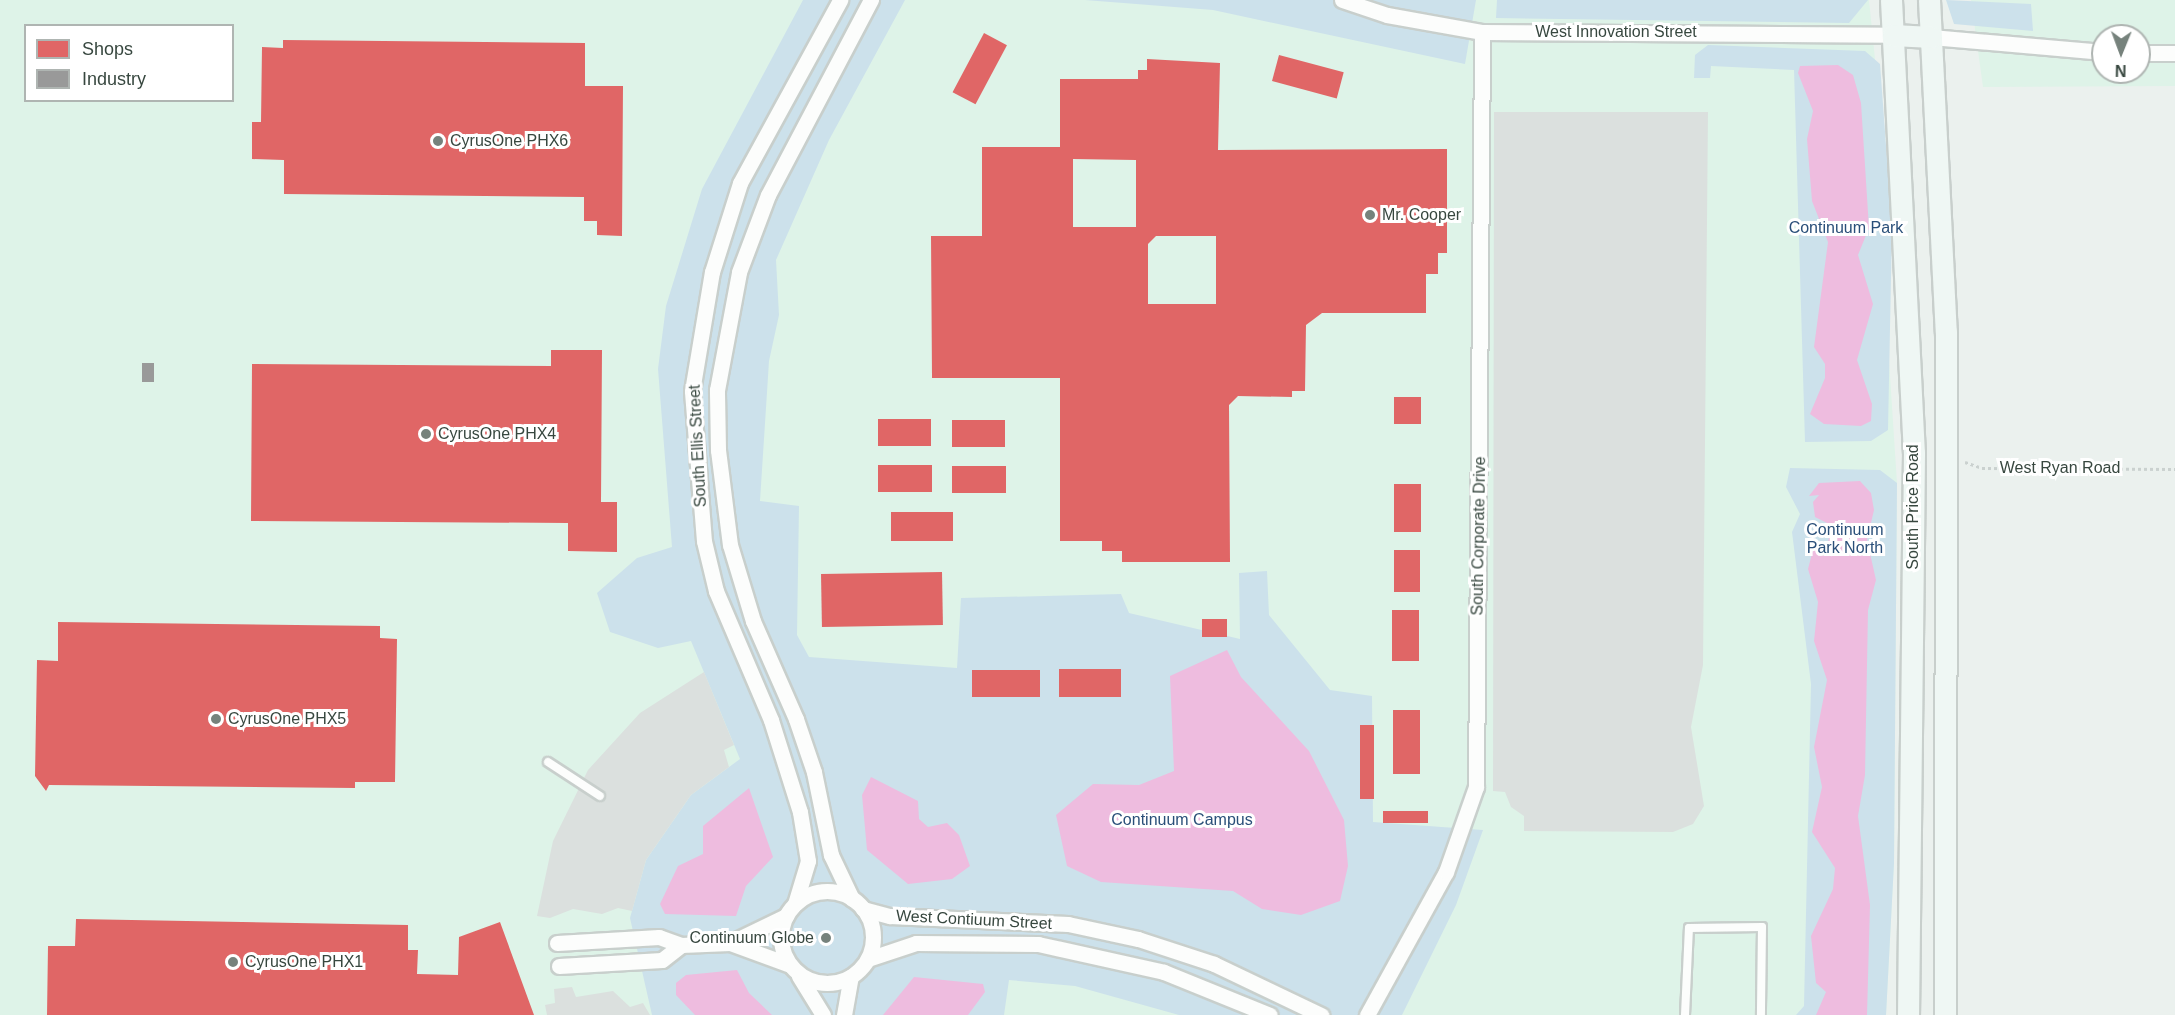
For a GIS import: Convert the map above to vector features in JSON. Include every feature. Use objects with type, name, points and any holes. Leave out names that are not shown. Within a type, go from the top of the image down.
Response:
[{"type":"main road","name":"South Price Road","points":[[1891,0],[1914,453],[1908,1015]]},
{"type":"main road","name":"South Price Road","points":[[1929,0],[1942,211],[1946,456],[1945,1015]]},
{"type":"main road","points":[[1893,35],[1931,37]]},
{"type":"main road","points":[[1932,1015],[1945,951]]},
{"type":"street","name":"South Ellis Street","points":[[790,910],[808,861],[800,812],[771,720],[716,591],[704,541],[692,391],[712,272],[740,183],[840,0]]},
{"type":"street","name":"South Ellis Street","points":[[858,904],[831,855],[814,772],[796,719],[753,621],[730,545],[718,450],[717,390],[723,335],[739,272],[768,195],[871,0]]},
{"type":"street","name":"West Innovation Street","points":[[1342,0],[1387,15],[1482,32],[1893,35]]},
{"type":"street","name":"South Corporate Drive","points":[[1367,1015],[1446,872],[1476,787],[1482,32]]},
{"type":"street","points":[[1931,37],[2091,51]]},
{"type":"street","points":[[2151,53],[2175,53]]},
{"type":"street","points":[[557,943],[659,937],[681,945],[730,943],[822,983],[851,976],[868,959],[873,933],[858,904],[823,892],[730,943]]},
{"type":"street","name":"West Contiuum Street","points":[[858,904],[890,916],[1068,924],[1138,939],[1214,964],[1321,1015]]},
{"type":"street","points":[[790,910],[780,941],[792,968],[823,1015]]},
{"type":"street","name":"West Contiuum Street","points":[[868,959],[916,943],[1038,944],[1164,972],[1270,1015]]},
{"type":"street","points":[[559,966],[662,960],[681,945]]},
{"type":"street","points":[[844,1015],[851,976]]},
{"type":"lane","points":[[548,762],[600,796]]},
{"type":"lane","points":[[1685,1015],[1689,928],[1762,927],[1761,1015]]},
{"type":"path","name":"West Ryan Road","points":[[1946,456],[1982,468],[2175,469]]},
{"type":"shaded area","points":[[0,0],[1869,0],[1892,227],[1888,345],[1897,483],[1894,863],[1886,1015],[0,1015]]},
{"type":"shaded area","points":[[1971,0],[2175,0],[2175,86],[1983,87]]},
{"type":"shaded area","points":[[1838,65],[1853,75],[1861,103],[1869,228],[1858,255],[1873,304],[1857,360],[1872,404],[1871,421],[1861,426],[1824,424],[1810,414],[1825,378],[1825,364],[1814,347],[1828,242],[1812,201],[1807,139],[1813,111],[1798,73],[1800,66]]},
{"type":"shaded area","points":[[1494,112],[1708,112],[1703,665],[1691,727],[1704,806],[1693,824],[1673,832],[1524,831],[1524,816],[1511,807],[1505,792],[1493,791]]},
{"type":"shaded area","points":[[1860,481],[1871,493],[1874,510],[1867,540],[1876,580],[1868,610],[1865,775],[1858,816],[1870,905],[1867,1015],[1816,1015],[1826,992],[1816,983],[1811,936],[1833,889],[1835,868],[1812,832],[1822,787],[1814,747],[1827,680],[1814,641],[1818,602],[1808,569],[1814,546],[1828,542],[1830,534],[1827,523],[1815,517],[1813,502],[1819,495],[1809,496],[1819,483]]},
{"type":"shaded area","points":[[1227,650],[1241,677],[1309,751],[1344,820],[1348,866],[1340,901],[1301,915],[1262,909],[1233,891],[1101,882],[1067,866],[1056,815],[1093,784],[1139,785],[1174,771],[1170,676]]},
{"type":"shaded area","points":[[704,672],[734,745],[724,750],[729,767],[691,795],[646,860],[632,911],[618,908],[602,914],[573,909],[550,918],[537,916],[553,841],[588,770],[640,713]]},
{"type":"shaded area","points":[[871,777],[918,801],[919,819],[928,827],[947,823],[959,835],[970,866],[952,879],[908,884],[867,850],[862,795]]},
{"type":"shaded area","points":[[749,788],[773,857],[746,886],[736,916],[665,914],[660,904],[678,866],[703,854],[703,826]]},
{"type":"shaded area","points":[[737,970],[749,993],[772,1015],[695,1015],[676,995],[676,983],[686,975]]},
{"type":"shaded area","points":[[914,977],[983,984],[985,992],[968,1015],[883,1015]]},
{"type":"shaded area","points":[[572,987],[576,997],[613,991],[630,1007],[643,1003],[650,1015],[547,1015],[545,1005],[555,1003],[554,989]]},
{"type":"green space","name":"Continuum Campus","points":[[803,0],[905,0],[829,140],[776,260],[779,315],[769,361],[760,501],[799,506],[797,635],[809,657],[957,668],[961,598],[1121,594],[1129,613],[1240,639],[1239,573],[1267,571],[1269,615],[1330,690],[1372,696],[1373,822],[1483,830],[1456,905],[1402,1015],[1179,1015],[1075,986],[1009,980],[1004,1015],[652,1015],[630,918],[646,860],[691,795],[740,759],[691,641],[658,648],[610,632],[597,593],[637,558],[672,547],[658,369],[666,306],[702,189]]},
{"type":"green space","points":[[1085,0],[1476,0],[1465,64],[1213,10]]},
{"type":"green space","points":[[1497,0],[1868,0],[1849,23],[1496,18]]},
{"type":"green space","points":[[1946,0],[2031,4],[2033,31],[1954,24]]},
{"type":"green space","name":"Continuum Park","points":[[1708,45],[1865,51],[1880,64],[1892,227],[1888,430],[1871,441],[1805,442],[1794,70],[1711,66],[1710,78],[1694,78],[1695,55]]},
{"type":"green space","name":"Continuum Park North","points":[[1790,468],[1880,470],[1897,483],[1894,863],[1886,1015],[1796,1015],[1804,1006],[1811,684],[1792,532],[1800,514],[1786,487]]},
{"type":"building: Shops","points":[[984,33],[1007,45],[976,104],[953,92]]},
{"type":"building: Shops","name":"CyrusOne PHX6","points":[[283,40],[585,43],[585,86],[623,86],[622,236],[597,235],[597,221],[584,221],[584,197],[284,194],[284,160],[252,159],[252,122],[261,122],[262,47],[283,48]]},
{"type":"building: Shops","points":[[1279,55],[1344,72],[1337,98],[1272,81]]},
{"type":"building: Shops","points":[[1147,59],[1220,63],[1218,150],[1447,149],[1447,253],[1438,253],[1438,274],[1426,274],[1426,313],[1322,313],[1306,325],[1305,391],[1292,391],[1292,397],[1238,396],[1229,405],[1230,562],[1122,562],[1122,551],[1102,551],[1102,541],[1060,541],[1060,378],[932,378],[931,236],[982,236],[982,147],[1060,147],[1060,79],[1138,79],[1138,70],[1147,70]],"holes":[[[1073,159],[1136,160],[1136,227],[1073,227]],[[1156,236],[1216,236],[1216,304],[1148,304],[1148,244]]]},
{"type":"building: Shops","name":"CyrusOne PHX4","points":[[551,350],[602,350],[601,502],[617,502],[617,552],[568,551],[568,523],[251,521],[252,364],[551,366]]},
{"type":"building: Shops","points":[[1394,397],[1421,397],[1421,424],[1394,424]]},
{"type":"building: Shops","points":[[878,419],[931,419],[931,446],[878,446]]},
{"type":"building: Shops","points":[[952,420],[1005,420],[1005,447],[952,447]]},
{"type":"building: Shops","points":[[878,465],[932,465],[932,492],[878,492]]},
{"type":"building: Shops","points":[[952,466],[1006,466],[1006,493],[952,493]]},
{"type":"building: Shops","points":[[1394,484],[1421,484],[1421,532],[1394,532]]},
{"type":"building: Shops","points":[[891,512],[953,512],[953,541],[891,541]]},
{"type":"building: Shops","points":[[1394,550],[1420,550],[1420,592],[1394,592]]},
{"type":"building: Shops","points":[[942,572],[943,625],[822,627],[821,574]]},
{"type":"building: Shops","points":[[1392,610],[1419,610],[1419,661],[1392,661]]},
{"type":"building: Shops","points":[[1202,619],[1227,619],[1227,637],[1202,637]]},
{"type":"building: Shops","name":"CyrusOne PHX5","points":[[58,622],[380,626],[380,638],[397,639],[395,782],[355,782],[355,788],[49,785],[46,791],[35,776],[37,660],[58,661]]},
{"type":"building: Shops","points":[[1059,669],[1121,669],[1121,697],[1059,697]]},
{"type":"building: Shops","points":[[972,670],[1040,670],[1040,697],[972,697]]},
{"type":"building: Shops","points":[[1393,710],[1420,710],[1420,774],[1393,774]]},
{"type":"building: Shops","points":[[1360,725],[1374,725],[1374,799],[1360,799]]},
{"type":"building: Shops","points":[[1383,811],[1428,811],[1428,823],[1383,823]]},
{"type":"building: Shops","name":"CyrusOne PHX1","points":[[76,919],[408,925],[408,950],[418,950],[417,974],[458,975],[459,937],[500,922],[534,1015],[47,1015],[48,946],[75,946]]},
{"type":"building: Industry","points":[[142,363],[154,363],[154,382],[142,382]]},
{"type":"place","name":"CyrusOne PHX6","points":[[438,141]]},
{"type":"place","name":"Mr. Cooper","points":[[1370,215]]},
{"type":"place","name":"CyrusOne PHX4","points":[[426,434]]},
{"type":"place","name":"CyrusOne PHX5","points":[[216,719]]},
{"type":"place","name":"Continuum Globe","points":[[826,938]]},
{"type":"place","name":"CyrusOne PHX1","points":[[233,962]]}]
